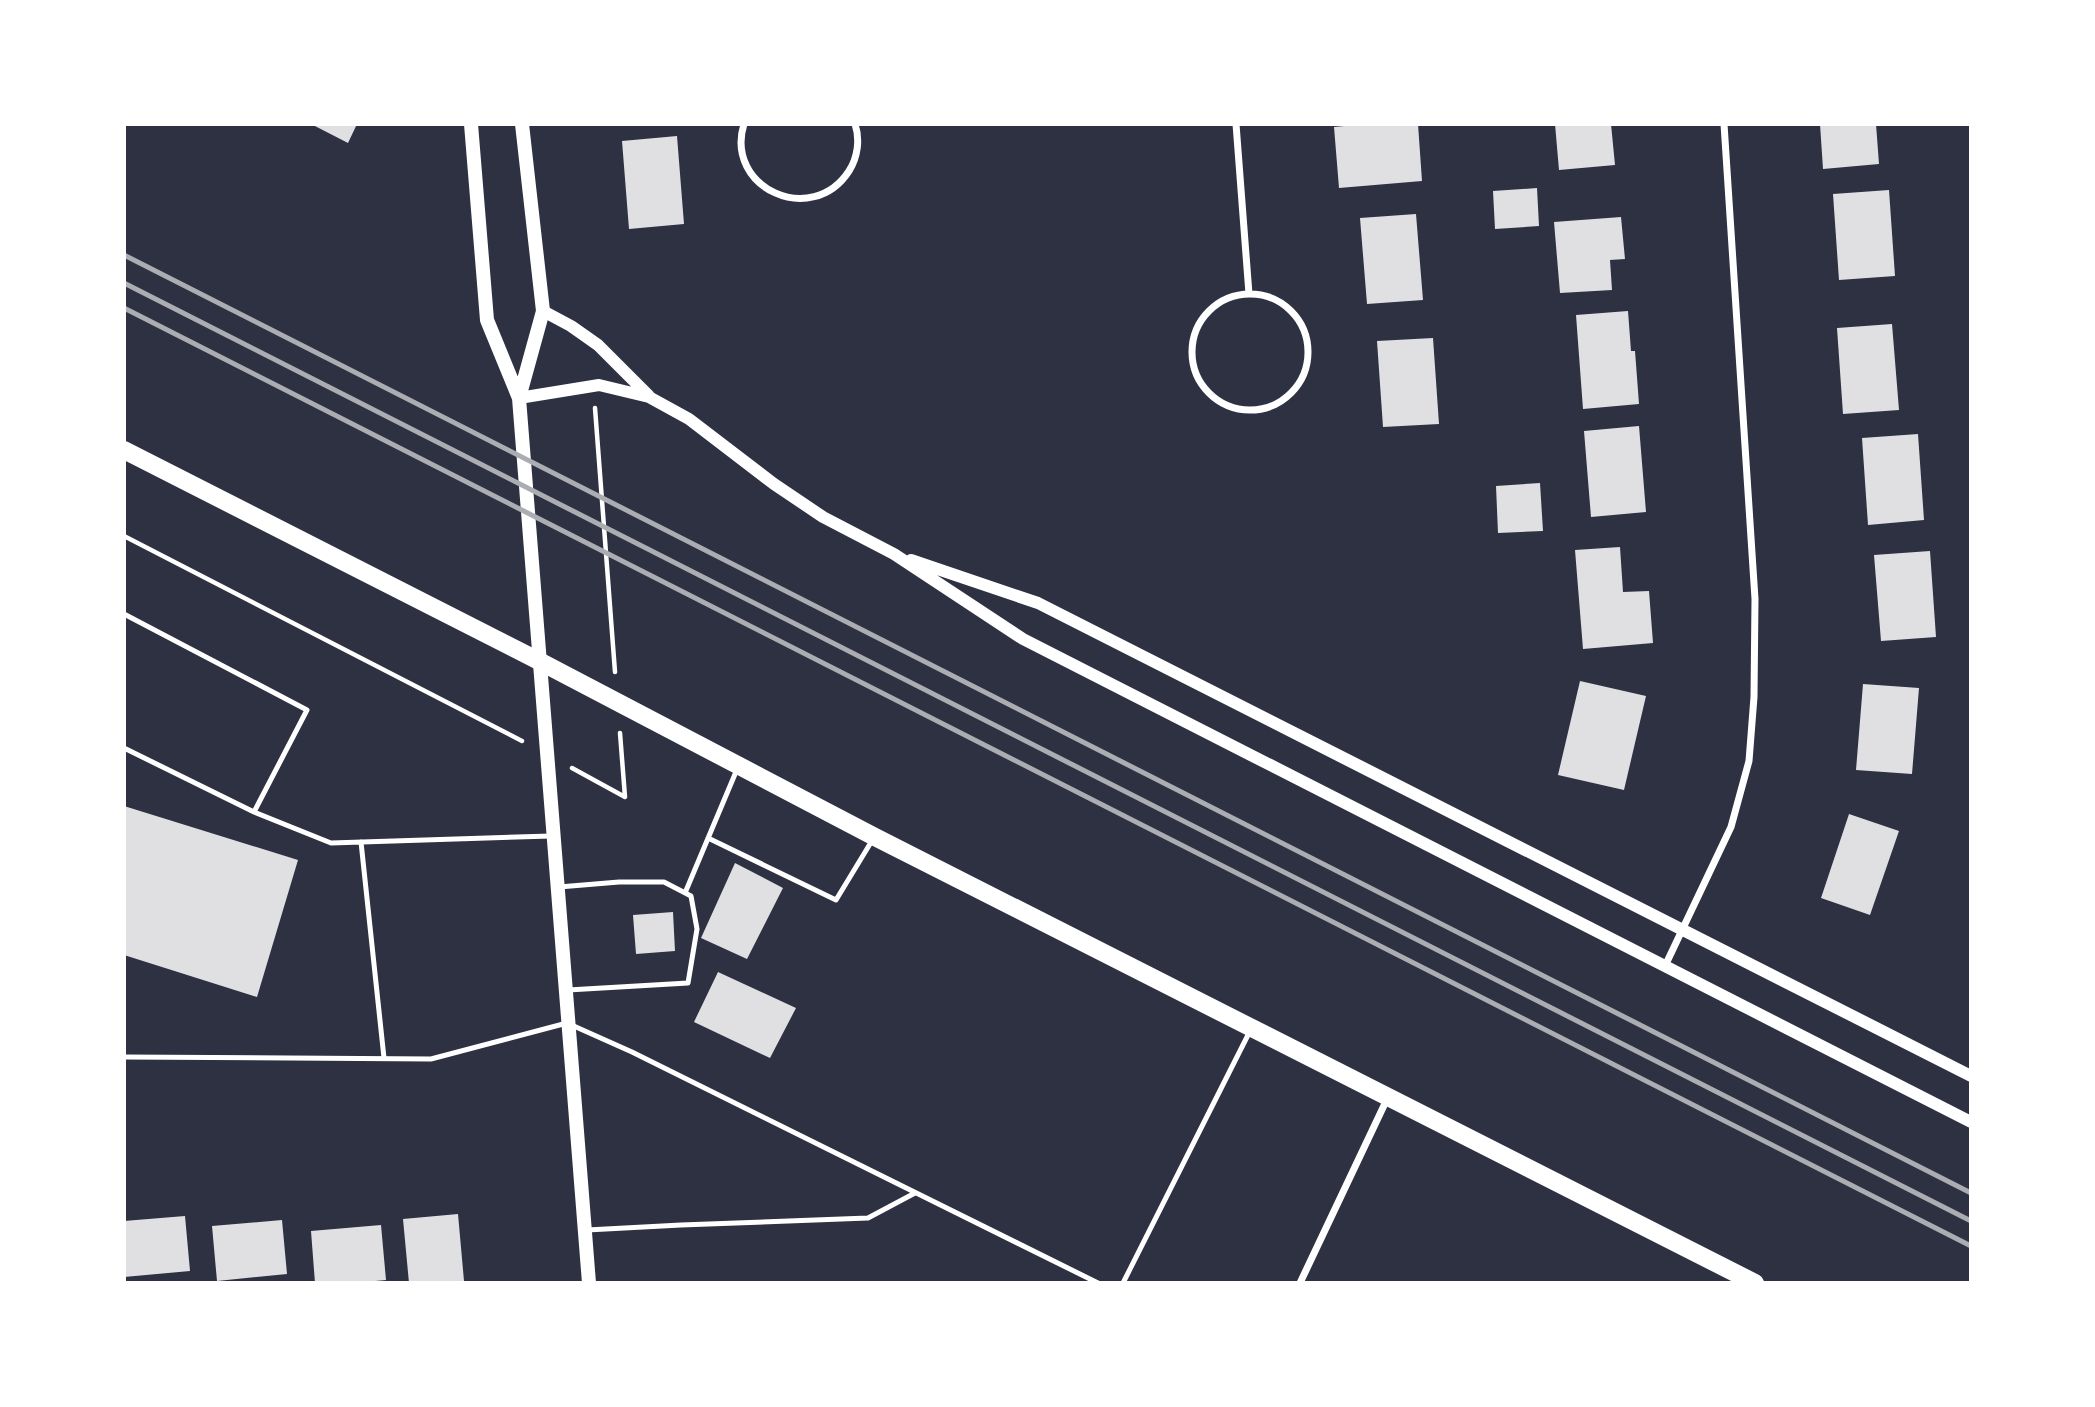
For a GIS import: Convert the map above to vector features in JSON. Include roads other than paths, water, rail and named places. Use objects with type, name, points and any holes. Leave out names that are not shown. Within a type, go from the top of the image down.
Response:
[{"type":"main road","points":[[471,124],[487,320],[519,398],[589,1283]]},
{"type":"main road","points":[[519,398],[542,311],[522,124]]},
{"type":"main road","points":[[124,450],[539,661],[875,837],[1755,1283]]},
{"type":"street","points":[[744,124],[742,152],[749,170],[760,184],[776,194],[795,199],[814,198],[830,191],[843,180],[853,165],[858,149],[855,124]]},
{"type":"street","points":[[1236,124],[1249,293]]},
{"type":"street","points":[[1664,967],[1731,827],[1749,761],[1754,698],[1755,599],[1724,124]]},
{"type":"street","points":[[1249,293],[1284,304],[1297,317],[1305,334],[1308,351],[1306,369],[1298,385],[1285,398],[1269,407],[1251,410],[1231,407],[1213,397],[1200,382],[1193,363],[1192,343],[1199,324],[1212,308],[1229,297],[1249,293]]},
{"type":"street","points":[[542,311],[571,326],[598,345],[649,397]]},
{"type":"street","points":[[519,398],[599,385],[649,397],[689,419],[774,484],[823,517],[894,554],[1023,639],[1971,1122]]},
{"type":"street","points":[[894,554],[1038,603],[1971,1076]]},
{"type":"street","points":[[1300,1283],[1388,1096]]},
{"type":"lane","points":[[124,614],[307,710],[254,812]]},
{"type":"lane","points":[[124,748],[254,812],[331,843],[553,836]]},
{"type":"lane","points":[[685,893],[738,765]]},
{"type":"lane","points":[[708,838],[836,900],[875,837]]},
{"type":"lane","points":[[360,842],[384,1058]]},
{"type":"lane","points":[[556,887],[619,882],[664,883],[691,896],[697,929],[688,983],[565,991]]},
{"type":"lane","points":[[124,1057],[431,1059],[567,1023],[632,1052],[1098,1283]]},
{"type":"lane","points":[[1123,1283],[1251,1028]]},
{"type":"lane","points":[[584,1230],[867,1219],[915,1193]]},
{"type":"railway","points":[[124,255],[1971,1193]]},
{"type":"railway","points":[[124,283],[1971,1221]]},
{"type":"railway","points":[[124,308],[1971,1246]]}]
